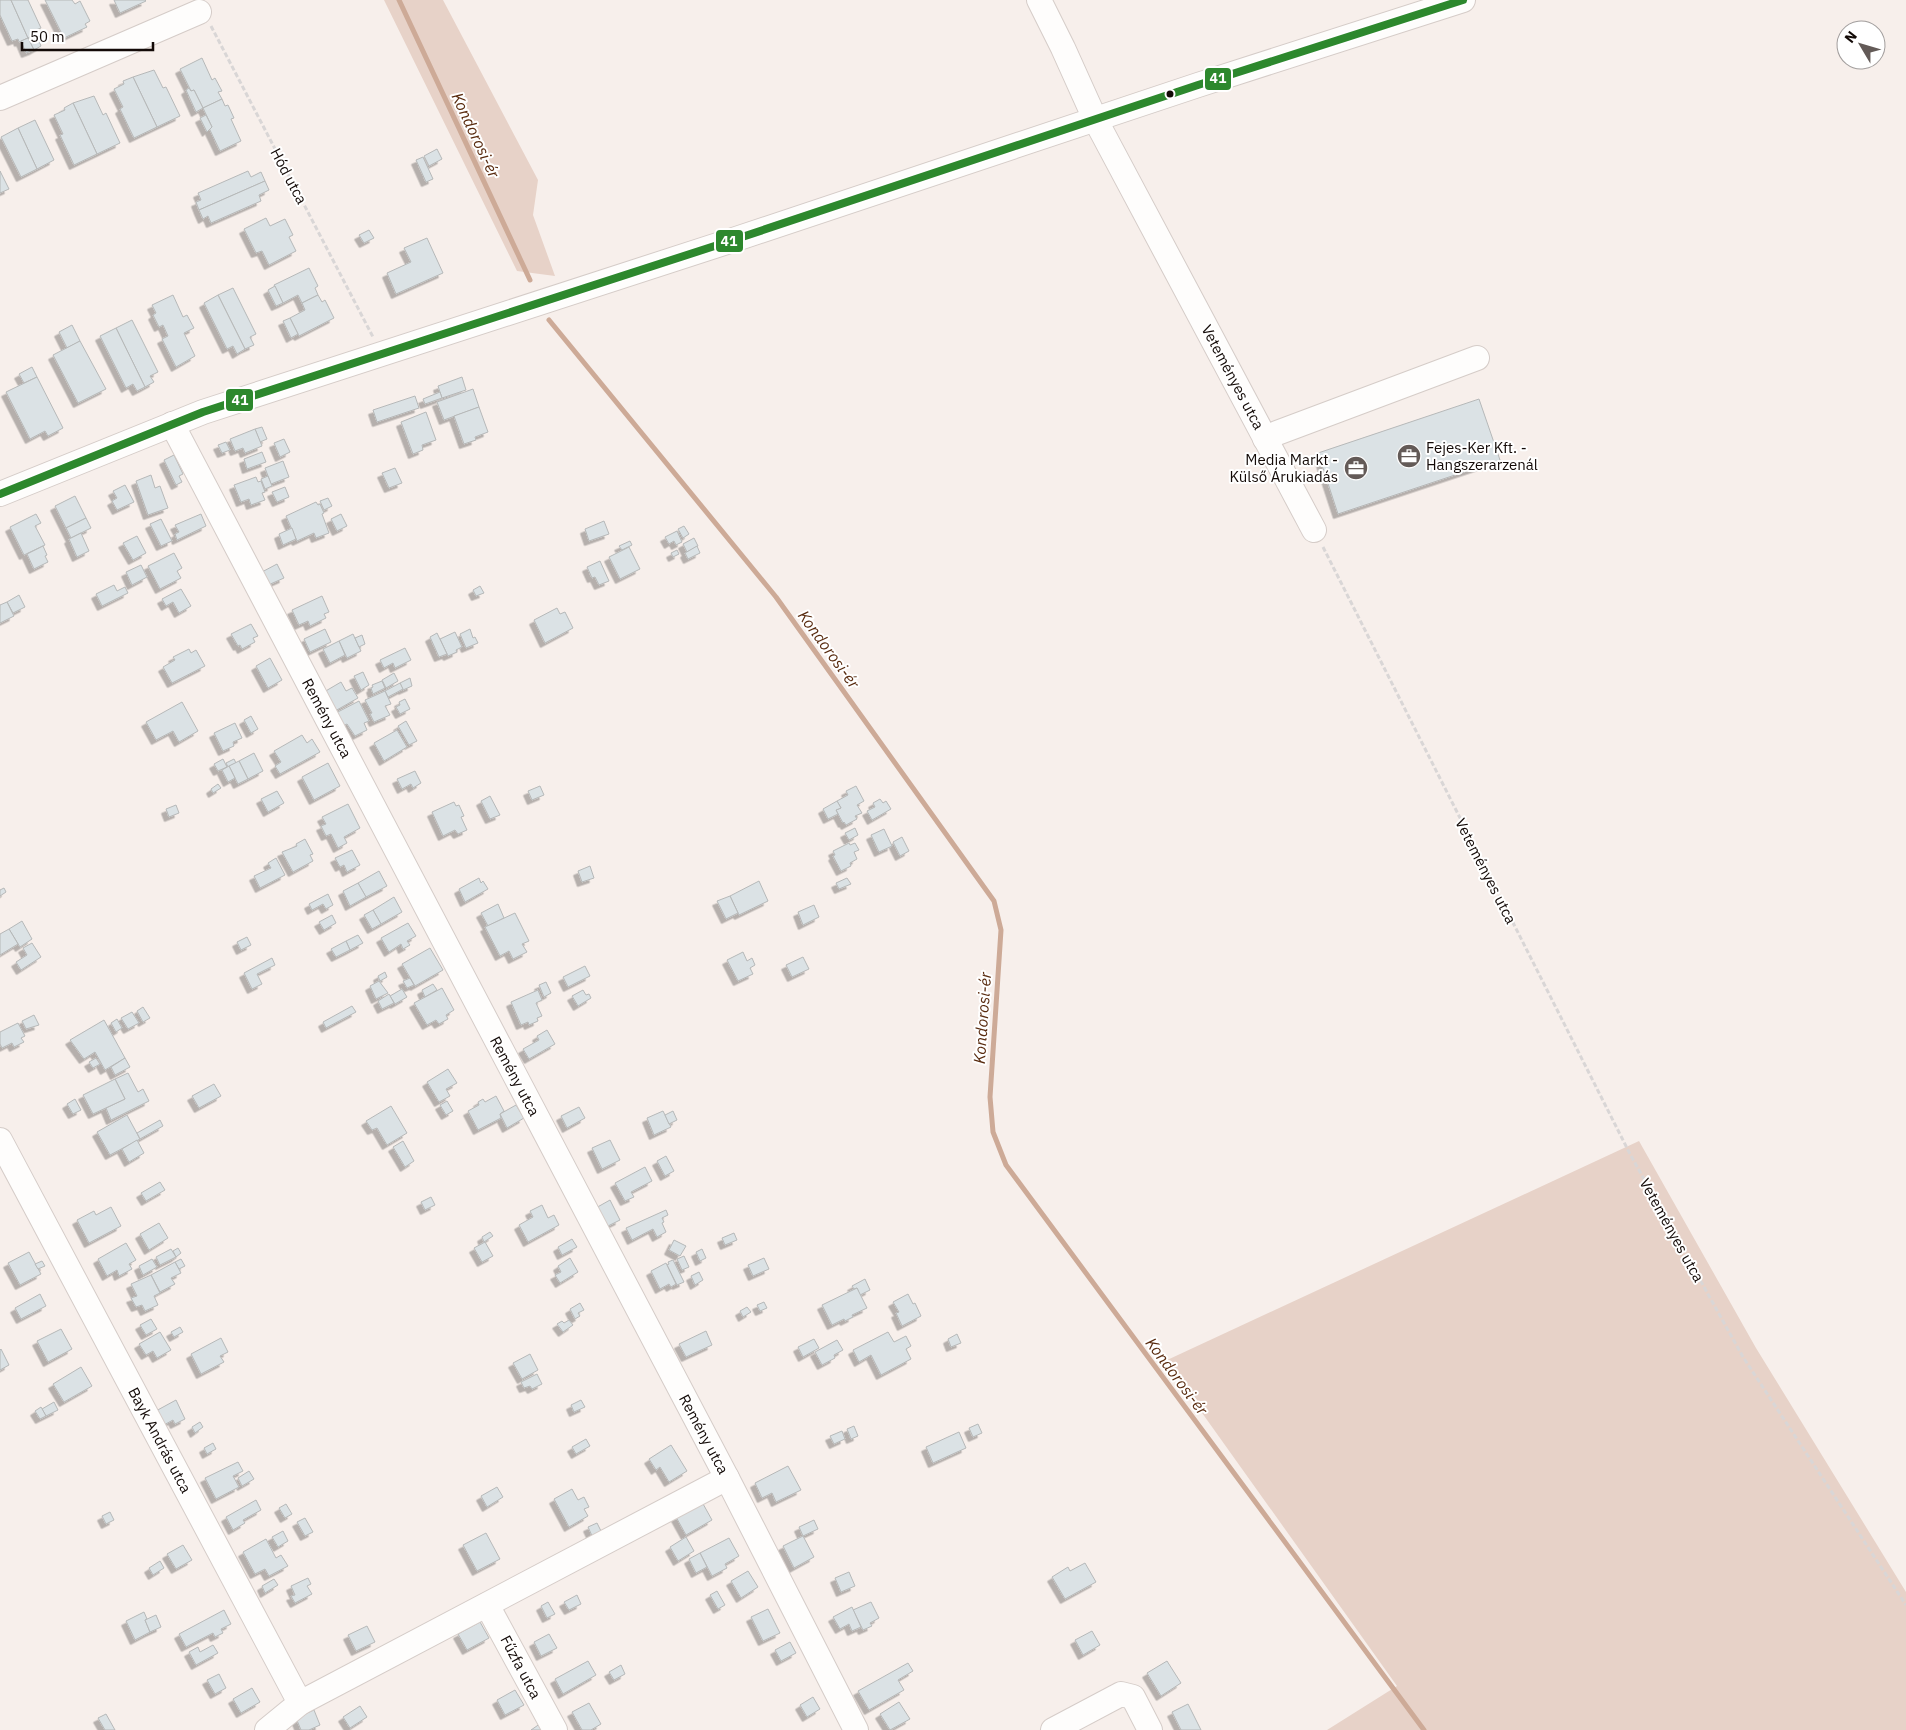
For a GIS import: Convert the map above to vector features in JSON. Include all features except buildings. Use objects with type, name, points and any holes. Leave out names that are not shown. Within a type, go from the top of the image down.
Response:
[{"type":"street","name":"Veteményes utca","points":[[1039,0],[1064,48],[1095,119],[1314,530]]},
{"type":"street","points":[[0,494],[204,412],[1463,0]]},
{"type":"street","points":[[0,98],[199,12]]},
{"type":"street","points":[[1265,439],[1476,358]]},
{"type":"street","name":"Remény utca","points":[[172,424],[727,1478],[856,1730]]},
{"type":"street","name":"Bayk András utca","points":[[0,1140],[300,1703]]},
{"type":"street","points":[[268,1730],[300,1703],[727,1478]]},
{"type":"street","name":"Fűzfa utca","points":[[487,1604],[555,1730]]},
{"type":"street","points":[[1053,1730],[1121,1694],[1133,1698],[1150,1730]]},
{"type":"path","name":"Hód utca","points":[[199,12],[212,26],[382,353]]},
{"type":"path","name":"Veteményes utca","points":[[1314,530],[1630,1154],[1743,1357],[1906,1605]]},
{"type":"shaded area","points":[[384,0],[443,0],[538,180],[533,215],[555,276],[517,271]]},
{"type":"shaded area","points":[[1639,1141],[1756,1348],[1906,1592],[1906,1730],[1327,1730],[1397,1686],[1165,1361]]},
{"type":"waterway","name":"Kondorosi-ér","points":[[399,0],[530,280]]},
{"type":"waterway","name":"Kondorosi-ér","points":[[549,320],[776,597],[994,901],[1001,930],[990,1097],[993,1132],[1006,1165],[1424,1730]]},
{"type":"transit line","name":"41","points":[[0,494],[203,412],[730,241],[1198,85],[1463,0]]},
{"type":"place","name":"Fejes-Ker Kft. - Hangszerarzenál","points":[[1409,456]]},
{"type":"place","name":"Media Markt - Külső Árukiadás","points":[[1356,468]]}]
